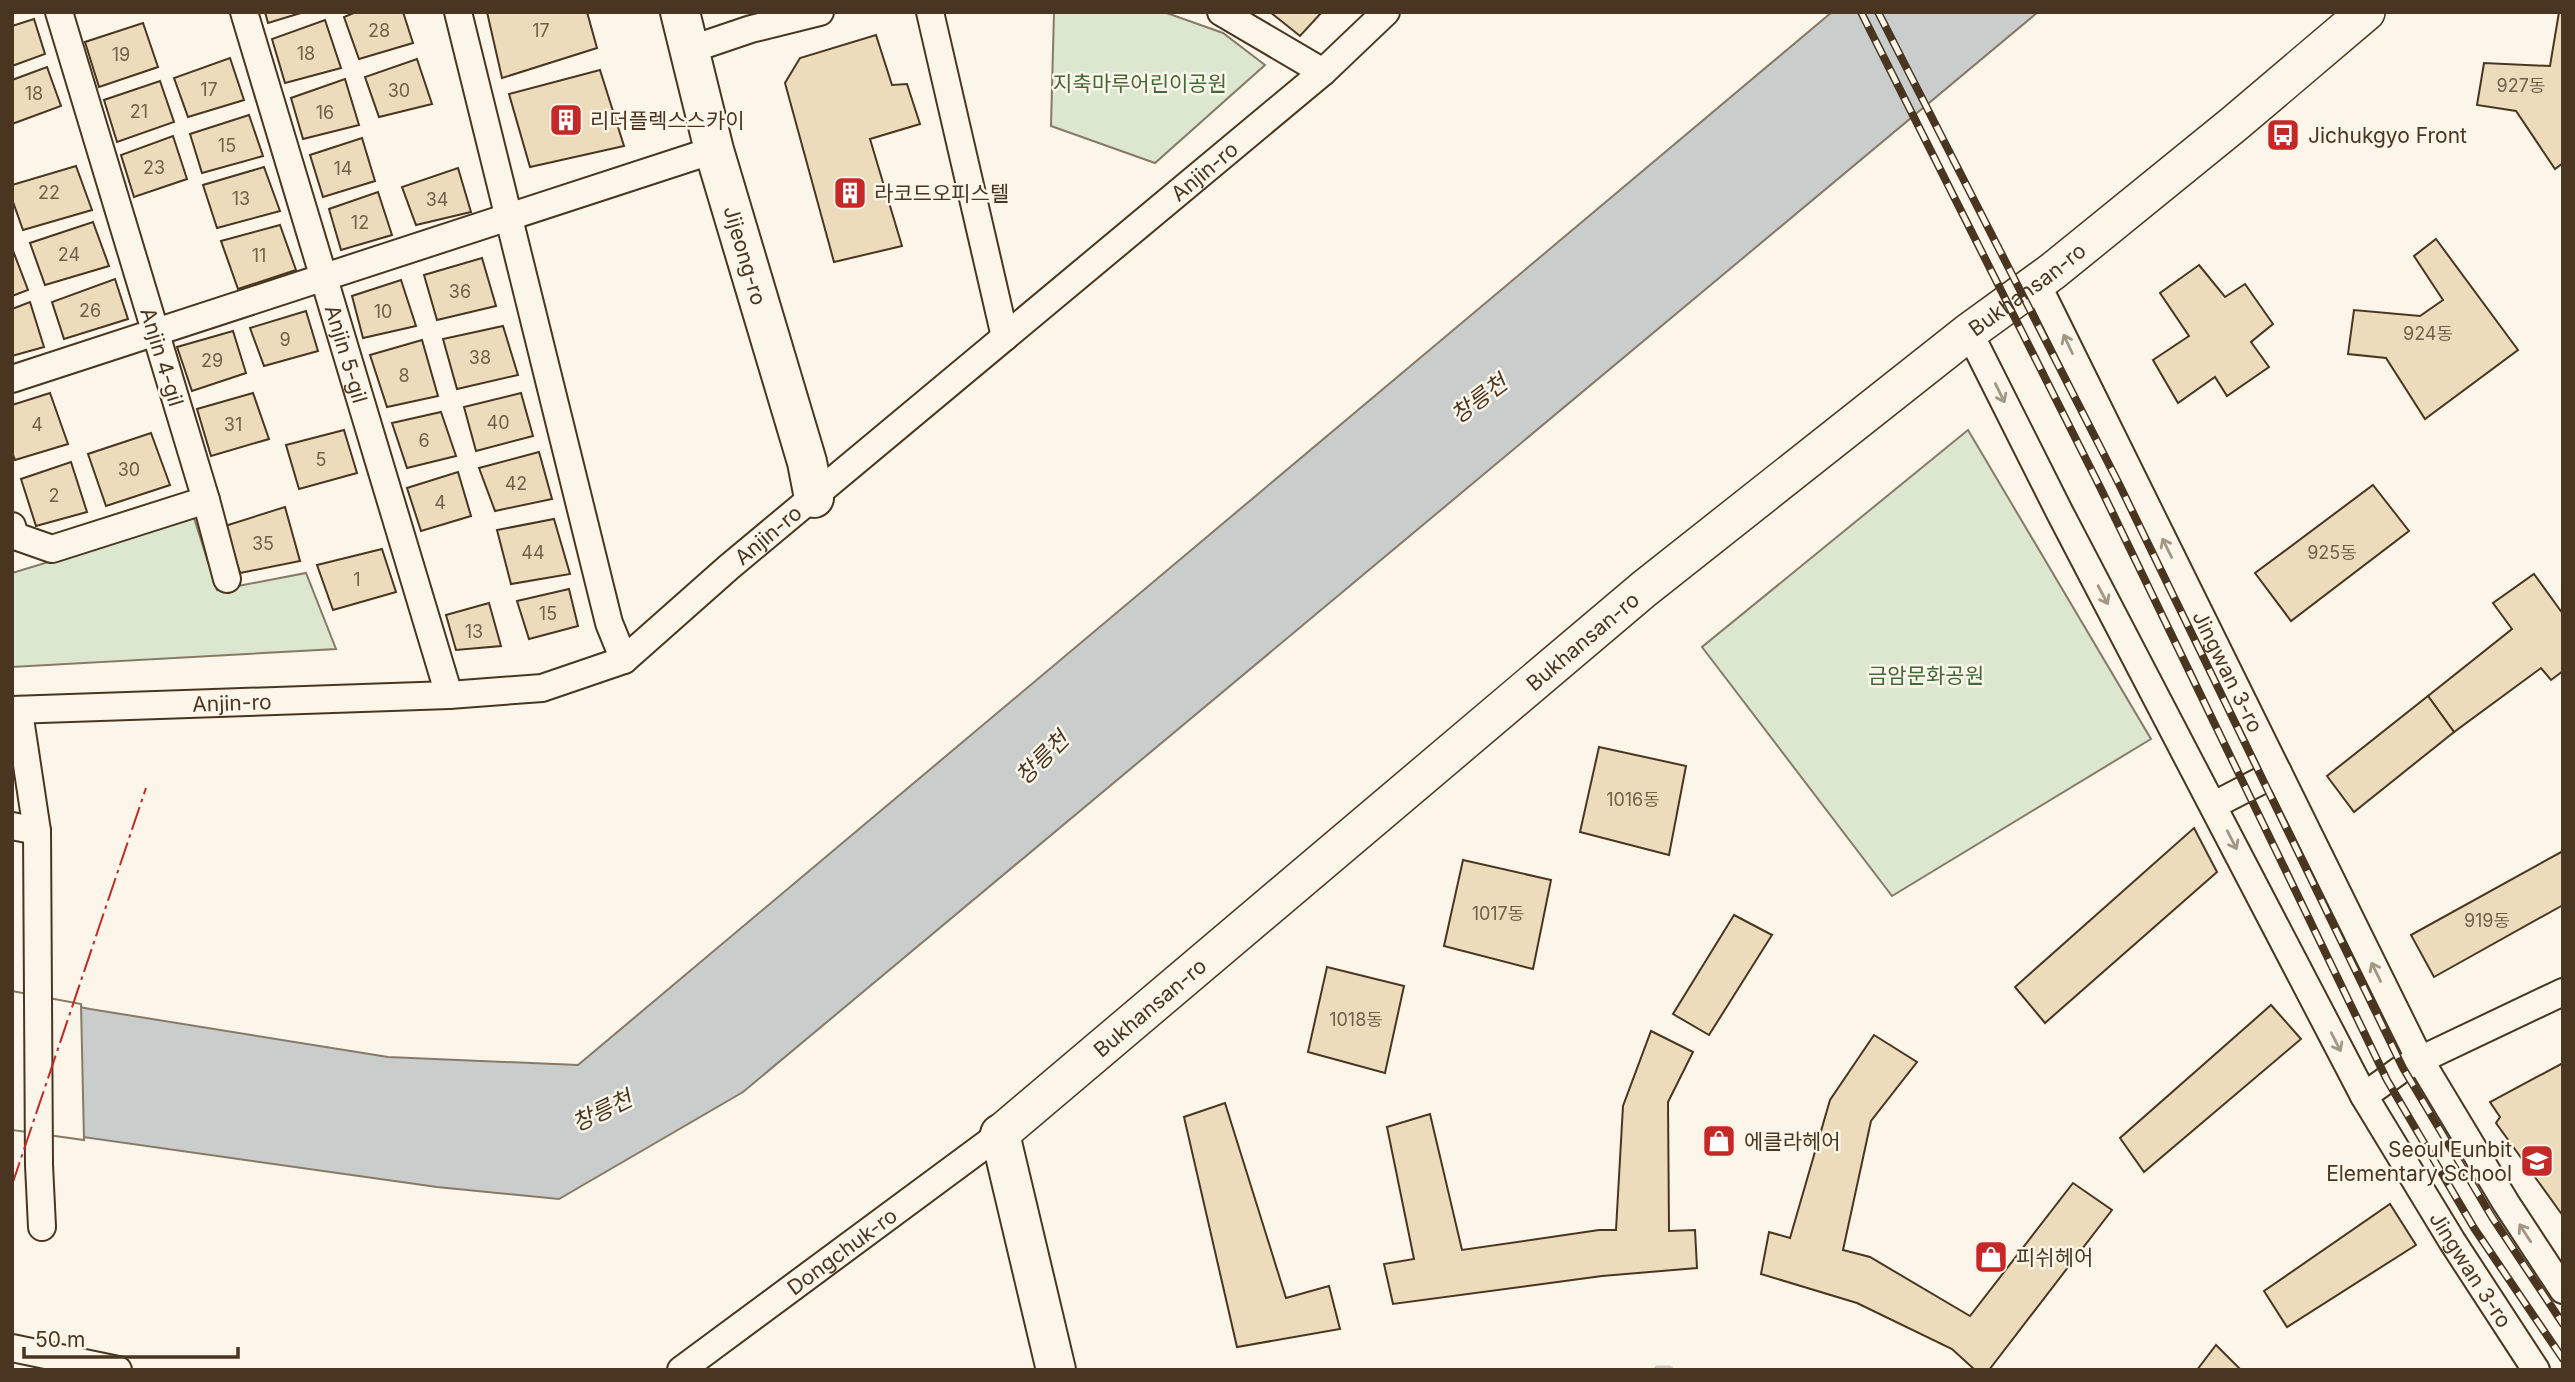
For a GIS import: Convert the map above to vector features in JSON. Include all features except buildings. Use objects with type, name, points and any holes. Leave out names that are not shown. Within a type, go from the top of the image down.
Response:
[{"type":"main road","name":"Jijeong-ro","points":[[680,12],[714,150],[807,462],[814,498]]},
{"type":"main road","name":"Bukhansan-ro","points":[[1000,1134],[1644,589],[1969,332],[2036,284],[2234,124],[2366,12]]},
{"type":"main road","points":[[1000,1134],[1056,1370]]},
{"type":"street","name":"Anjin 4-gil","points":[[59,12],[206,500],[227,579]]},
{"type":"street","name":"Anjin 5-gil","points":[[244,12],[449,695]]},
{"type":"street","points":[[458,12],[609,623],[624,660]]},
{"type":"street","points":[[689,50],[751,29],[820,12]]},
{"type":"street","points":[[930,12],[1005,337]]},
{"type":"street","points":[[1221,12],[1323,72]]},
{"type":"street","name":"Anjin-ro","points":[[16,711],[449,695],[542,688],[624,660],[729,567],[1323,72],[1387,12]]},
{"type":"street","points":[[12,379],[714,150]]},
{"type":"street","name":"Jingwan 3-ro","points":[[2036,284],[2058,322],[2124,462],[2420,1060],[2506,1203],[2563,1290]]},
{"type":"street","name":"Jingwan 3-ro","points":[[1969,332],[2066,525],[2364,1096],[2452,1241],[2536,1370]]},
{"type":"street","points":[[12,526],[15,536],[52,549],[206,500]]},
{"type":"street","points":[[16,711],[24,828],[42,1227]]},
{"type":"street","points":[[2214,805],[2278,772]]},
{"type":"street","points":[[2364,1096],[2403,1068],[2563,992]]},
{"type":"street","name":"Dongchuk-ro","points":[[681,1370],[1000,1134]]},
{"type":"street","points":[[12,1348],[118,1370]]},
{"type":"green space","name":"지축마루어린이공원","points":[[1054,12],[1164,12],[1223,33],[1265,65],[1155,163],[1051,126]]},
{"type":"green space","name":"금암문화공원","points":[[1968,430],[2151,739],[1892,896],[1702,647]]},
{"type":"green space","points":[[194,518],[217,590],[306,573],[336,649],[12,667],[12,573]]},
{"type":"water","name":"창릉천","points":[[1832,12],[2038,12],[743,1092],[559,1199],[437,1187],[12,1127],[12,994],[388,1057],[578,1065]]},
{"type":"pier","points":[[12,991],[81,1004],[84,1140],[12,1130]]},
{"type":"waterway","points":[[1658,1370],[1669,1370]]},
{"type":"railway","points":[[1861,12],[2101,489],[2387,1080],[2474,1228],[2563,1359]]},
{"type":"railway","points":[[1878,12],[2119,484],[2403,1068],[2492,1217],[2563,1324]]},
{"type":"power","points":[[12,1185],[146,788]]},
{"type":"place","name":"리더플렉스스카이","points":[[566,120]]},
{"type":"place","name":"Jichukgyo Front","points":[[2283,135]]},
{"type":"place","name":"라코드오피스텔","points":[[850,193]]},
{"type":"place","name":"에클라헤어","points":[[1719,1141]]},
{"type":"place","name":"Seoul Eunbit Elementary School","points":[[2537,1161]]},
{"type":"place","name":"피쉬헤어","points":[[1991,1257]]}]
